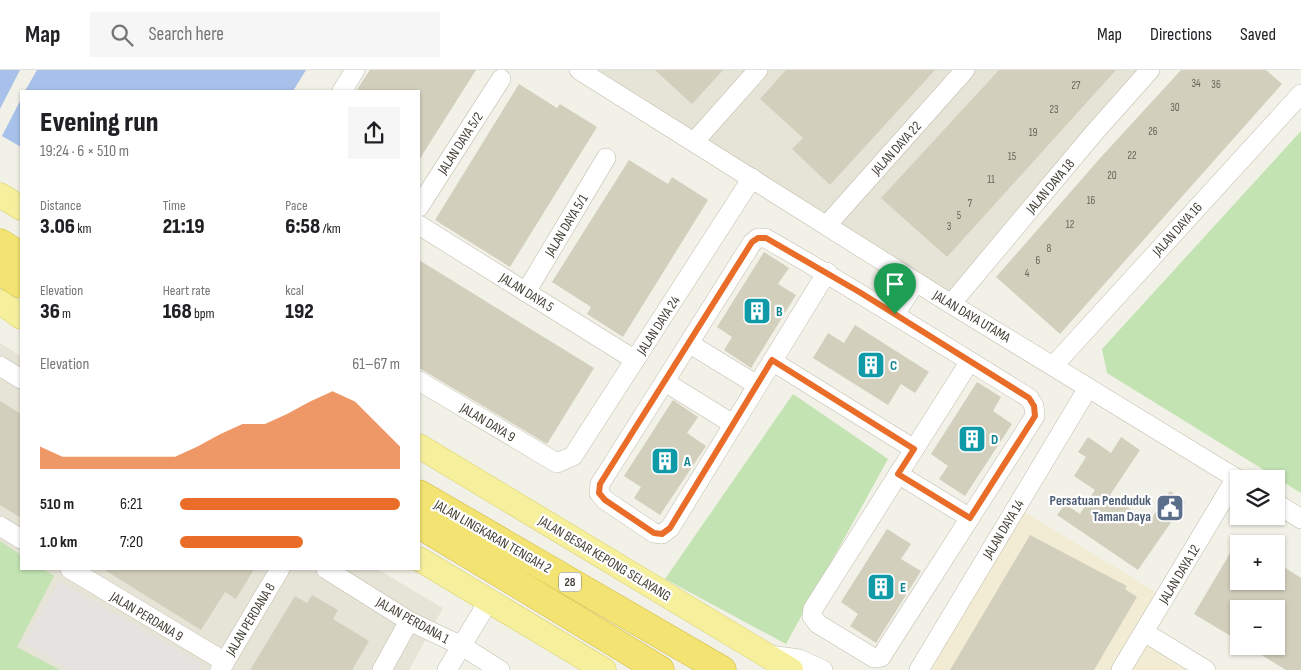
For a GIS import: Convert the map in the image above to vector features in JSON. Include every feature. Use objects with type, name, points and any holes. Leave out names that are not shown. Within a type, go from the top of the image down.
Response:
[{"type":"highway","points":[[0,243],[20,255]]},
{"type":"highway","points":[[0,271],[20,283]]},
{"type":"highway","name":"JALAN LINGKARAN TENGAH 2","points":[[420,495],[722,670]]},
{"type":"highway","name":"JALAN LINGKARAN TENGAH 2","points":[[420,525],[660,670]]},
{"type":"main road","points":[[0,195],[20,207]]},
{"type":"main road","points":[[0,302],[20,316]]},
{"type":"main road","name":"JALAN BESAR KEPONG SELAYANG","points":[[420,447],[791,670]]},
{"type":"main road","points":[[420,561],[604,670]]},
{"type":"street","points":[[343,90],[355,70]]},
{"type":"street","name":"JALAN DAYA UTAMA","points":[[579,70],[916,282],[1230,474]]},
{"type":"street","points":[[694,142],[758,70]]},
{"type":"street","name":"JALAN DAYA 22","points":[[827,225],[965,70]]},
{"type":"street","name":"JALAN DAYA 18","points":[[952,304],[1094,133],[1150,70]]},
{"type":"street","name":"JALAN DAYA 5/2","points":[[420,205],[501,79]]},
{"type":"street","name":"JALAN DAYA 16","points":[[1054,365],[1301,94]]},
{"type":"street","name":"JALAN DAYA 5/1","points":[[526,292],[606,158]]},
{"type":"street","name":"JALAN DAYA 24","points":[[557,463],[573,456],[752,178]]},
{"type":"street","name":"JALAN DAYA 5","points":[[420,226],[635,360]]},
{"type":"street","points":[[827,272],[670,528],[662,534],[654,533],[605,500],[599,493],[600,484],[690,344],[752,242],[758,238],[766,238],[827,272],[895,314],[970,361],[1029,398],[1034,406],[1035,416],[881,658],[874,658],[826,629],[812,616],[813,609],[970,361]]},
{"type":"street","points":[[895,314],[916,282]]},
{"type":"street","points":[[690,344],[757,386]]},
{"type":"street","points":[[772,360],[914,449]]},
{"type":"street","points":[[0,366],[20,378]]},
{"type":"street","name":"JALAN DAYA 9","points":[[420,382],[557,463]]},
{"type":"street","points":[[665,382],[733,424]]},
{"type":"street","name":"JALAN DAYA 14","points":[[919,670],[1088,388]]},
{"type":"street","points":[[898,474],[970,518]]},
{"type":"street","name":"JALAN DAYA 12","points":[[1121,670],[1230,492]]},
{"type":"street","points":[[1285,509],[1301,519]]},
{"type":"street","points":[[0,526],[20,538]]},
{"type":"street","name":"JALAN PERDANA 9","points":[[72,570],[222,666]]},
{"type":"street","name":"JALAN PERDANA 8","points":[[222,666],[279,570]]},
{"type":"street","name":"JALAN PERDANA 1","points":[[328,570],[409,621],[462,646],[500,670]]},
{"type":"street","points":[[447,670],[488,602]]},
{"type":"street","points":[[382,670],[409,621]]},
{"type":"street","points":[[1144,632],[1206,670]]},
{"type":"street","points":[[764,654],[799,659],[823,670]]},
{"type":"shaded area","points":[[578,70],[1150,70],[945,298]]},
{"type":"shaded area","points":[[0,343],[20,355],[20,570],[379,570],[443,608],[409,670],[0,670]]},
{"type":"shaded area","points":[[1023,511],[1159,594],[1135,636],[1191,670],[926,670]]},
{"type":"shaded area","points":[[59,581],[202,664],[199,670],[69,670],[23,643]]},
{"type":"green space","points":[[1301,131],[1301,493],[1285,483],[1285,470],[1264,470],[1107,373],[1102,349]]},
{"type":"green space","points":[[793,394],[888,459],[786,644],[665,579]]},
{"type":"green space","points":[[0,541],[20,554],[20,570],[45,570],[54,576],[17,647],[60,670],[0,670]]},
{"type":"water","points":[[0,70],[20,70],[0,109]]},
{"type":"water","points":[[37,70],[306,70],[294,90],[26,90]]},
{"type":"water","points":[[20,101],[20,146],[2,136]]},
{"type":"building","points":[[370,70],[476,70],[420,158],[420,90],[357,90]]},
{"type":"building","points":[[655,70],[723,70],[692,104]]},
{"type":"building","points":[[786,70],[935,70],[830,185],[792,149],[803,138],[760,99]]},
{"type":"building","points":[[999,70],[1116,70],[947,257],[881,198]]},
{"type":"building","points":[[1181,70],[1266,70],[1282,84],[1060,334],[996,277],[1102,156]]},
{"type":"building","points":[[519,84],[557,108],[560,104],[597,127],[510,267],[435,220]]},
{"type":"building","points":[[629,160],[668,184],[672,177],[708,200],[623,337],[587,314],[591,307],[552,282]]},
{"type":"building","name":"B","points":[[764,252],[789,268],[778,284],[796,295],[751,368],[724,350],[732,337],[717,327]]},
{"type":"building","points":[[420,261],[594,368],[547,444],[420,369]]},
{"type":"building","name":"C","points":[[855,325],[929,372],[915,393],[901,384],[888,405],[813,358],[828,333],[844,343]]},
{"type":"building","name":"D","points":[[977,382],[1001,397],[993,411],[1012,424],[965,496],[939,479],[948,466],[931,454]]},
{"type":"building","name":"A","points":[[673,400],[698,417],[687,433],[706,446],[660,515],[634,498],[641,487],[624,476]]},
{"type":"building","points":[[0,401],[20,413],[20,517],[0,505]]},
{"type":"building","points":[[1088,437],[1111,453],[1121,437],[1140,450],[1110,495],[1149,522],[1170,491],[1185,502],[1138,570],[1057,515],[1065,504],[1080,514],[1095,490],[1074,476],[1086,457],[1078,452]]},
{"type":"building","name":"E","points":[[887,529],[911,544],[901,559],[921,571],[876,643],[850,626],[858,614],[841,602]]},
{"type":"building","points":[[1030,535],[1127,586],[1125,589],[1137,597],[1094,670],[950,670]]},
{"type":"building","points":[[1230,553],[1230,590],[1285,590],[1285,568],[1301,578],[1301,670],[1286,670],[1262,655],[1285,655],[1285,600],[1230,600],[1230,636],[1194,614]]},
{"type":"building","points":[[105,570],[253,570],[236,599],[225,592],[201,630]]},
{"type":"building","points":[[312,595],[338,610],[333,619],[369,641],[352,670],[250,670],[295,596],[307,603]]},
{"type":"place","name":"B","points":[[757,311]]},
{"type":"place","name":"C","points":[[871,365]]},
{"type":"place","name":"D","points":[[972,439]]},
{"type":"place","name":"A","points":[[665,461]]},
{"type":"place","name":"Persatuan Penduduk Taman Daya","points":[[1170,508]]},
{"type":"place","name":"E","points":[[881,587]]},
{"type":"route","points":[[758,238],[766,238],[827,272],[895,314],[1029,398],[1034,406],[1035,416],[970,518],[898,474],[914,449],[772,360],[670,528],[662,534],[654,533],[605,500],[599,493],[600,484],[690,344],[752,242],[758,238]]}]
